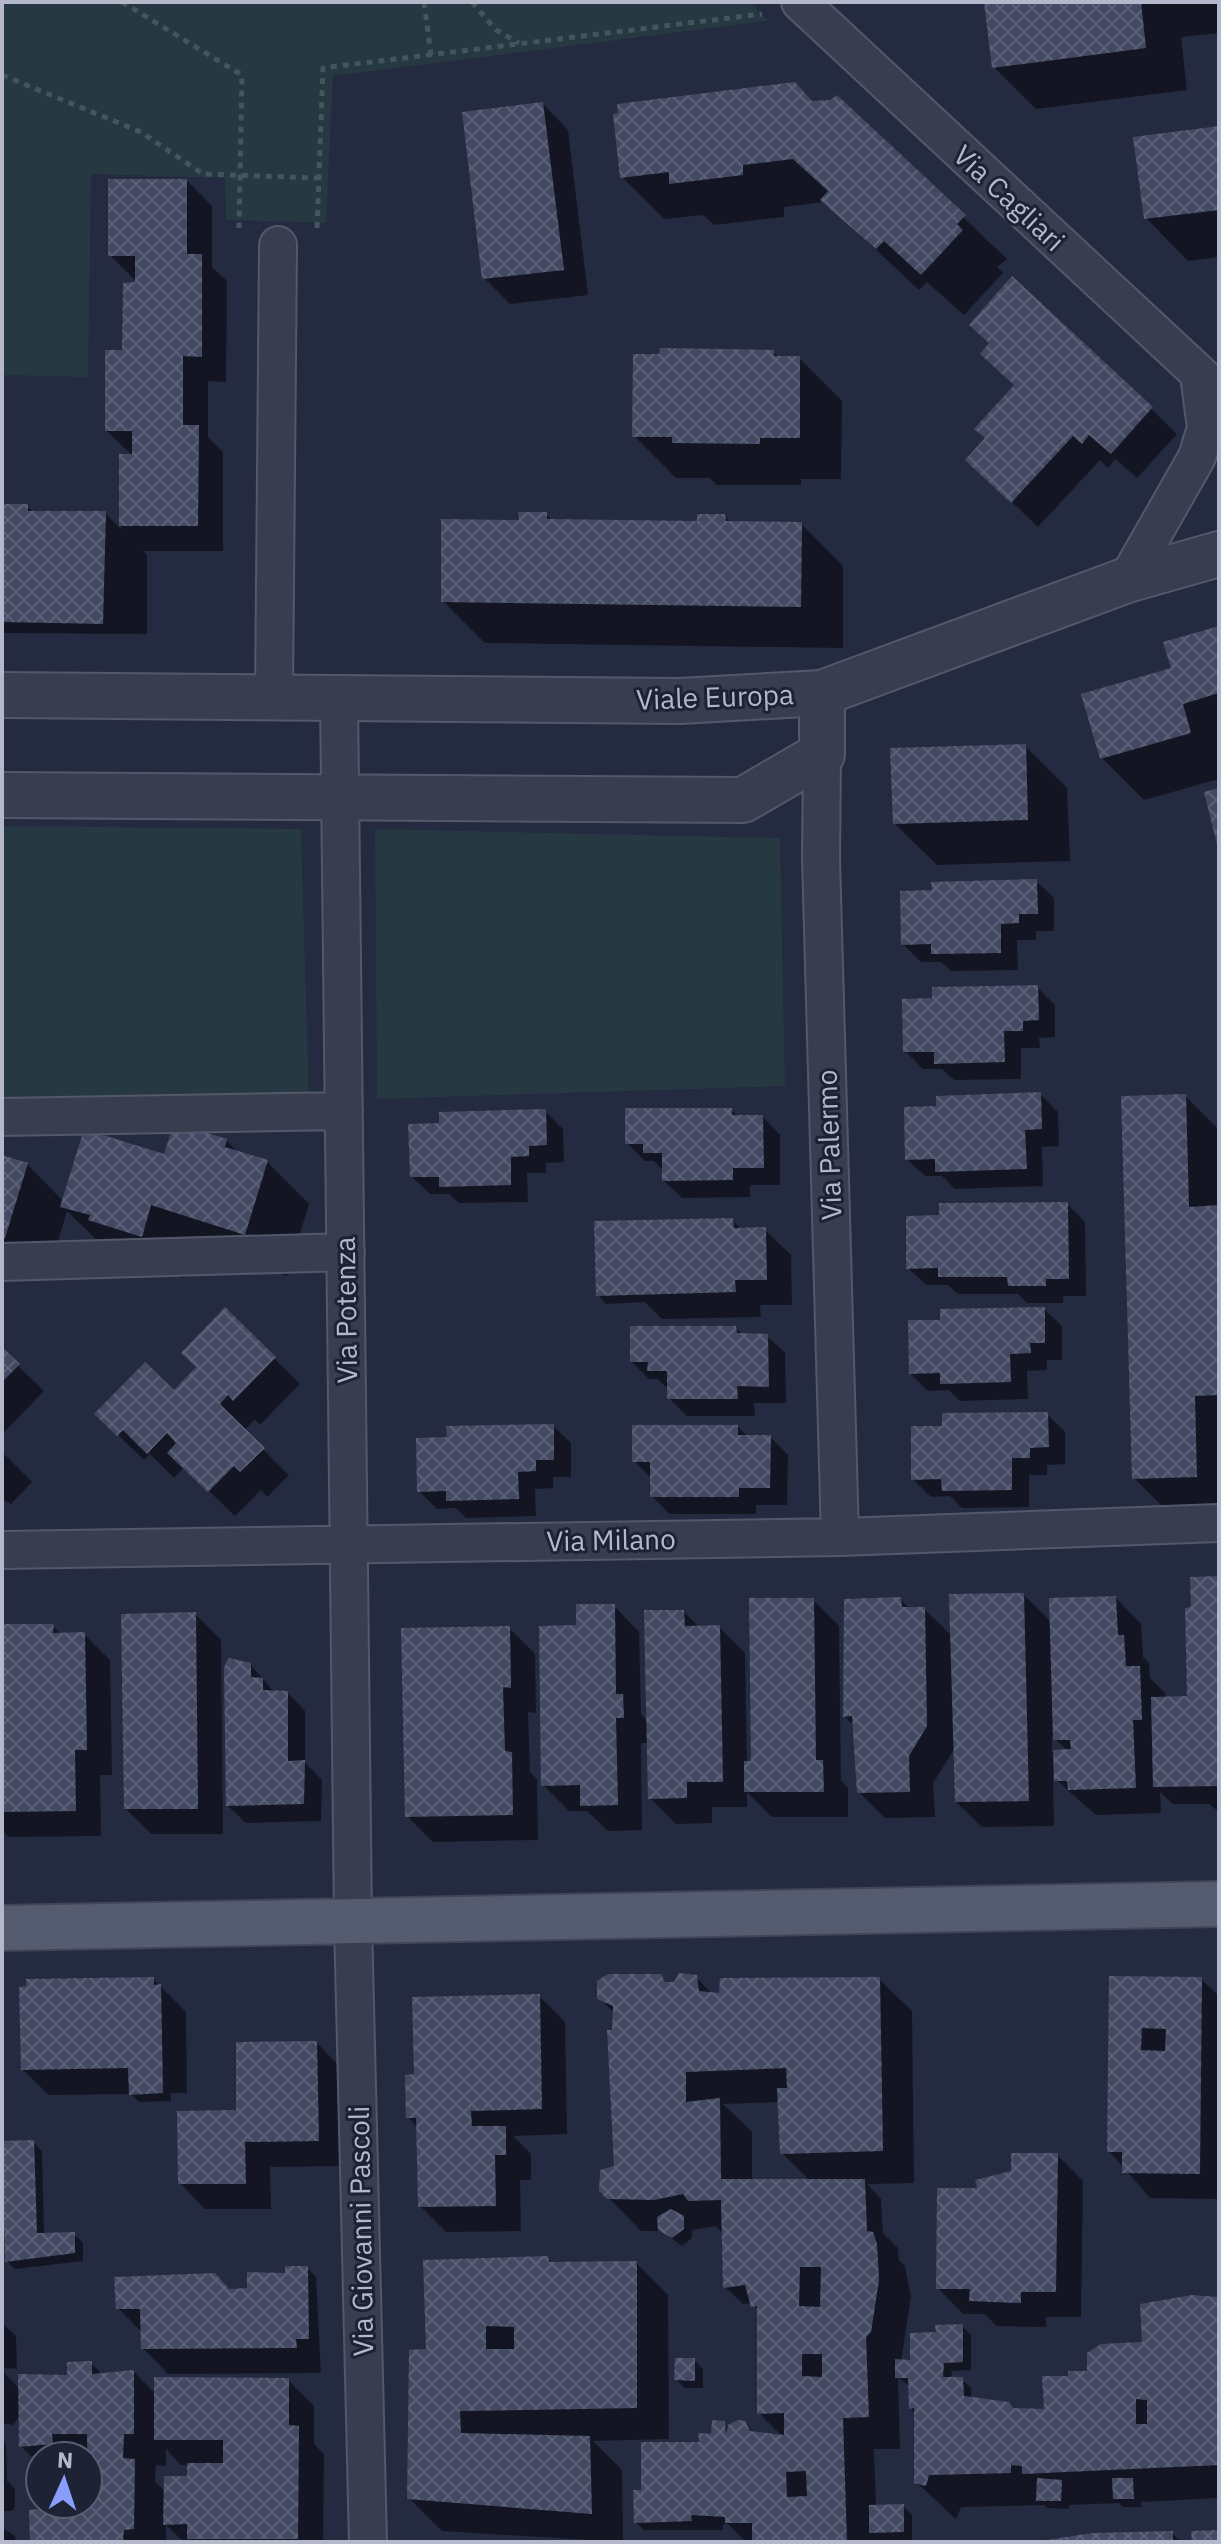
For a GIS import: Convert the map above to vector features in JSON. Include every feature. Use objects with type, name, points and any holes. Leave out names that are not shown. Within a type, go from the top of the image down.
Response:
[{"type":"main road","points":[[2,1928],[1219,1904]]},
{"type":"street","name":"Via Cagliari","points":[[807,4],[1209,384]]},
{"type":"street","points":[[274,697],[278,245]]},
{"type":"street","points":[[1127,580],[1197,457],[1206,428],[1209,384]]},
{"type":"street","points":[[822,693],[1127,580],[1219,554]]},
{"type":"street","name":"Viale Europa","points":[[2,695],[680,701],[822,693],[822,754]]},
{"type":"street","name":"Via Potenza","points":[[339,698],[353,1921]]},
{"type":"street","points":[[2,795],[743,800],[822,754]]},
{"type":"street","name":"Via Palermo","points":[[822,754],[821,859],[840,1537]]},
{"type":"street","points":[[2,1117],[344,1111]]},
{"type":"street","points":[[2,1262],[346,1252]]},
{"type":"street","name":"Via Milano","points":[[2,1550],[840,1537],[1219,1523]]},
{"type":"street","name":"Via Giovanni Pascoli","points":[[353,1921],[376,2541]]},
{"type":"path","points":[[122,2],[242,75],[239,224]]},
{"type":"path","points":[[424,2],[431,55]]},
{"type":"path","points":[[472,2],[496,30],[520,44]]},
{"type":"path","points":[[2,75],[141,132],[203,174],[318,178],[323,68],[807,4]]},
{"type":"shaded area","points":[[2,2],[749,2],[768,21],[333,76],[326,223],[226,220],[225,178],[91,174],[88,377],[2,375]]},
{"type":"shaded area","points":[[2,826],[301,829],[309,1103],[2,1108]]},
{"type":"shaded area","points":[[375,829],[780,838],[785,1086],[377,1099]]},
{"type":"building","points":[[984,2],[1141,2],[1146,48],[992,68]]},
{"type":"building","points":[[795,82],[812,101],[830,100],[837,95],[966,215],[957,224],[963,230],[921,275],[884,241],[876,249],[820,200],[828,191],[793,159],[743,165],[743,175],[669,184],[669,172],[620,178],[613,114],[618,113],[617,104]]},
{"type":"building","points":[[543,102],[564,270],[482,279],[462,112]]},
{"type":"building","points":[[1219,126],[1219,210],[1144,219],[1133,137]]},
{"type":"building","points":[[108,179],[187,179],[187,254],[202,254],[202,357],[183,356],[183,425],[199,425],[198,526],[119,526],[119,454],[132,454],[132,431],[105,431],[105,350],[122,350],[123,283],[135,282],[135,256],[108,256]]},
{"type":"building","points":[[1012,276],[1153,407],[1111,454],[1089,435],[1082,444],[1073,436],[1011,503],[965,460],[985,438],[974,429],[1014,385],[980,354],[989,343],[969,325]]},
{"type":"building","points":[[660,348],[774,350],[774,356],[800,356],[800,438],[760,438],[760,444],[672,443],[672,437],[632,437],[633,354],[659,354]]},
{"type":"building","points":[[2,504],[28,504],[28,511],[106,511],[103,624],[2,622]]},
{"type":"building","points":[[518,512],[547,512],[547,519],[697,521],[697,514],[725,514],[726,521],[802,522],[801,607],[441,602],[441,519],[519,520]]},
{"type":"building","points":[[1219,626],[1219,693],[1183,704],[1191,733],[1100,759],[1081,694],[1171,668],[1163,642]]},
{"type":"building","points":[[1026,744],[1028,820],[893,824],[890,748]]},
{"type":"building","points":[[1219,788],[1219,848],[1218,848],[1204,792]]},
{"type":"building","points":[[1037,879],[1038,914],[1019,914],[1019,923],[1001,924],[1001,953],[931,954],[931,944],[901,945],[900,891],[932,890],[931,882]]},
{"type":"building","points":[[1038,985],[1039,1020],[1023,1021],[1023,1031],[1004,1031],[1005,1062],[934,1064],[934,1052],[903,1052],[902,999],[932,998],[932,987]]},
{"type":"building","points":[[1041,1092],[1042,1129],[1025,1130],[1027,1169],[935,1172],[935,1159],[905,1160],[904,1107],[936,1106],[936,1096]]},
{"type":"building","points":[[1186,1094],[1189,1207],[1219,1205],[1219,1395],[1195,1396],[1197,1477],[1132,1479],[1121,1096]]},
{"type":"building","points":[[625,1108],[732,1108],[732,1115],[763,1115],[764,1168],[733,1168],[733,1180],[662,1181],[662,1153],[643,1153],[643,1144],[625,1144]]},
{"type":"building","points":[[546,1109],[547,1145],[529,1146],[529,1156],[511,1157],[511,1185],[439,1187],[439,1177],[410,1177],[408,1124],[439,1123],[439,1112]]},
{"type":"building","points":[[174,1123],[227,1139],[225,1147],[268,1160],[245,1235],[151,1205],[142,1237],[88,1220],[90,1215],[60,1207],[84,1129],[164,1154]]},
{"type":"building","points":[[2,1155],[28,1163],[5,1238],[2,1237]]},
{"type":"building","points":[[1068,1202],[1069,1279],[1046,1279],[1046,1286],[1008,1286],[1007,1277],[938,1277],[938,1268],[906,1269],[906,1216],[939,1215],[939,1203]]},
{"type":"building","points":[[733,1218],[734,1228],[766,1227],[767,1280],[735,1280],[736,1292],[596,1296],[594,1221]]},
{"type":"building","points":[[225,1307],[276,1357],[233,1401],[228,1395],[220,1404],[265,1448],[240,1472],[234,1466],[208,1492],[167,1453],[176,1443],[167,1433],[147,1454],[123,1430],[117,1436],[94,1414],[145,1362],[174,1390],[196,1367],[181,1353]]},
{"type":"building","points":[[1045,1307],[1045,1343],[1030,1343],[1031,1353],[1010,1354],[1011,1382],[940,1384],[940,1373],[909,1374],[908,1320],[940,1320],[940,1309]]},
{"type":"building","points":[[630,1326],[736,1326],[737,1333],[768,1334],[769,1387],[737,1386],[738,1399],[667,1399],[667,1371],[647,1371],[648,1362],[630,1362]]},
{"type":"building","points":[[2,1347],[20,1364],[2,1382]]},
{"type":"building","points":[[1048,1412],[1049,1447],[1030,1448],[1030,1458],[1012,1458],[1012,1490],[942,1491],[941,1479],[911,1480],[911,1426],[942,1426],[942,1413]]},
{"type":"building","points":[[554,1424],[554,1460],[536,1460],[536,1471],[518,1472],[519,1499],[446,1501],[446,1491],[417,1492],[416,1438],[447,1437],[446,1426]]},
{"type":"building","points":[[632,1425],[738,1425],[738,1435],[771,1435],[770,1488],[739,1488],[739,1497],[650,1497],[650,1462],[632,1462]]},
{"type":"building","points":[[1219,1576],[1219,1786],[1153,1787],[1151,1697],[1187,1696],[1185,1608],[1191,1607],[1190,1577]]},
{"type":"building","points":[[1024,1593],[1029,1801],[955,1802],[949,1594]]},
{"type":"building","points":[[1116,1596],[1118,1635],[1124,1635],[1126,1666],[1140,1666],[1142,1720],[1133,1720],[1136,1788],[1068,1790],[1067,1781],[1054,1781],[1053,1750],[1071,1749],[1070,1740],[1053,1740],[1049,1598]]},
{"type":"building","points":[[901,1597],[902,1607],[925,1607],[927,1726],[909,1756],[910,1792],[857,1793],[852,1716],[843,1717],[844,1599]]},
{"type":"building","points":[[749,1598],[814,1598],[816,1760],[823,1760],[824,1792],[744,1792],[744,1761],[751,1761]]},
{"type":"building","points":[[576,1604],[615,1604],[616,1694],[623,1694],[624,1718],[616,1718],[618,1805],[580,1806],[580,1785],[541,1786],[539,1626],[576,1625]]},
{"type":"building","points":[[644,1610],[684,1610],[685,1626],[720,1625],[723,1782],[687,1782],[687,1798],[648,1799]]},
{"type":"building","points":[[196,1612],[198,1809],[124,1809],[121,1614]]},
{"type":"building","points":[[2,1624],[54,1624],[53,1633],[85,1632],[87,1750],[75,1750],[76,1811],[2,1812]]},
{"type":"building","points":[[510,1626],[511,1688],[503,1687],[505,1751],[512,1752],[513,1815],[405,1817],[401,1628]]},
{"type":"building","points":[[229,1658],[251,1663],[251,1677],[263,1678],[263,1690],[288,1691],[288,1761],[305,1760],[304,1804],[226,1806],[224,1667]]},
{"type":"building","points":[[679,1973],[697,1975],[699,1991],[719,1993],[720,1978],[880,1977],[883,2151],[780,2154],[777,2088],[787,2088],[786,2068],[686,2072],[686,2102],[720,2098],[721,2179],[865,2179],[867,2231],[873,2232],[877,2244],[879,2280],[871,2332],[866,2337],[869,2417],[843,2418],[847,2542],[752,2542],[752,2523],[725,2523],[725,2517],[691,2515],[692,2521],[634,2523],[633,2490],[641,2490],[641,2442],[699,2442],[698,2433],[711,2434],[712,2420],[725,2421],[726,2434],[728,2425],[738,2420],[745,2421],[750,2431],[784,2435],[784,2413],[757,2414],[757,2306],[751,2307],[745,2285],[723,2288],[721,2200],[688,2201],[683,2194],[654,2200],[607,2199],[599,2191],[600,2170],[614,2166],[607,2030],[612,2030],[613,2006],[597,1999],[597,1981],[608,1974],[661,1974],[665,1982],[674,1982]],"holes":[[[800,2267],[821,2267],[820,2307],[799,2306]],[[802,2354],[822,2354],[822,2377],[802,2376]],[[806,2471],[807,2496],[787,2497],[786,2472]]]},
{"type":"building","points":[[1109,1976],[1202,1977],[1200,2174],[1122,2173],[1122,2152],[1107,2152]],"holes":[[[1142,2028],[1166,2029],[1165,2051],[1141,2050]]]},
{"type":"building","points":[[154,1977],[154,1985],[161,1984],[163,2093],[129,2095],[128,2068],[21,2070],[19,1987],[26,1986],[26,1979]]},
{"type":"building","points":[[540,1994],[542,2109],[471,2111],[472,2126],[506,2126],[506,2155],[495,2155],[496,2206],[418,2207],[416,2118],[406,2118],[405,2075],[414,2074],[412,1997]]},
{"type":"building","points":[[317,2041],[319,2141],[245,2142],[246,2184],[178,2184],[177,2111],[236,2110],[236,2042]]},
{"type":"building","points":[[34,2140],[37,2233],[75,2232],[75,2253],[5,2262],[2,2141]]},
{"type":"building","points":[[1011,2153],[1058,2153],[1056,2292],[1021,2292],[1021,2303],[969,2301],[970,2289],[936,2289],[937,2188],[977,2188],[975,2180],[1011,2171]]},
{"type":"building","points":[[671,2209],[684,2216],[684,2229],[672,2238],[658,2230],[657,2217]]},
{"type":"building","points":[[548,2256],[549,2262],[637,2261],[637,2408],[460,2411],[461,2433],[590,2436],[592,2514],[407,2499],[409,2350],[426,2349],[423,2260]],"holes":[[[486,2326],[514,2327],[514,2349],[486,2349]]]},
{"type":"building","points":[[285,2266],[308,2266],[309,2339],[296,2339],[297,2348],[141,2349],[140,2309],[116,2309],[114,2277],[215,2273],[229,2289],[247,2288],[247,2272],[285,2273]]},
{"type":"building","points":[[1192,2295],[1219,2297],[1219,2465],[1022,2474],[1022,2466],[1011,2465],[1011,2473],[929,2475],[926,2486],[914,2483],[914,2408],[909,2409],[908,2378],[895,2378],[895,2359],[910,2360],[910,2333],[936,2332],[935,2325],[963,2324],[963,2362],[944,2363],[943,2377],[963,2377],[964,2396],[1009,2402],[1013,2408],[1044,2409],[1042,2376],[1068,2376],[1068,2371],[1087,2371],[1087,2353],[1101,2344],[1142,2342],[1140,2304]],"holes":[[[1136,2399],[1147,2400],[1147,2424],[1136,2424]]]},
{"type":"building","points":[[675,2358],[695,2358],[695,2381],[674,2380]]},
{"type":"building","points":[[92,2361],[92,2374],[134,2370],[134,2434],[124,2434],[123,2458],[135,2459],[134,2529],[124,2530],[123,2542],[30,2542],[29,2520],[104,2520],[104,2440],[87,2440],[87,2434],[52,2434],[53,2440],[24,2440],[24,2447],[19,2447],[18,2374],[67,2375],[67,2362]]},
{"type":"building","points":[[154,2377],[289,2378],[289,2425],[299,2426],[298,2539],[187,2539],[187,2524],[163,2525],[164,2476],[187,2476],[187,2463],[223,2463],[223,2440],[154,2440]]},
{"type":"building","points":[[1037,2478],[1062,2480],[1061,2501],[1036,2501]]},
{"type":"building","points":[[1112,2478],[1133,2478],[1134,2499],[1113,2499]]},
{"type":"building","points":[[904,2504],[904,2532],[869,2533],[869,2505]]},
{"type":"building","points":[[1219,2530],[1219,2542],[1192,2542],[1191,2531]]},
{"type":"building","points":[[1173,2531],[1173,2542],[1034,2542],[1092,2533]]}]
